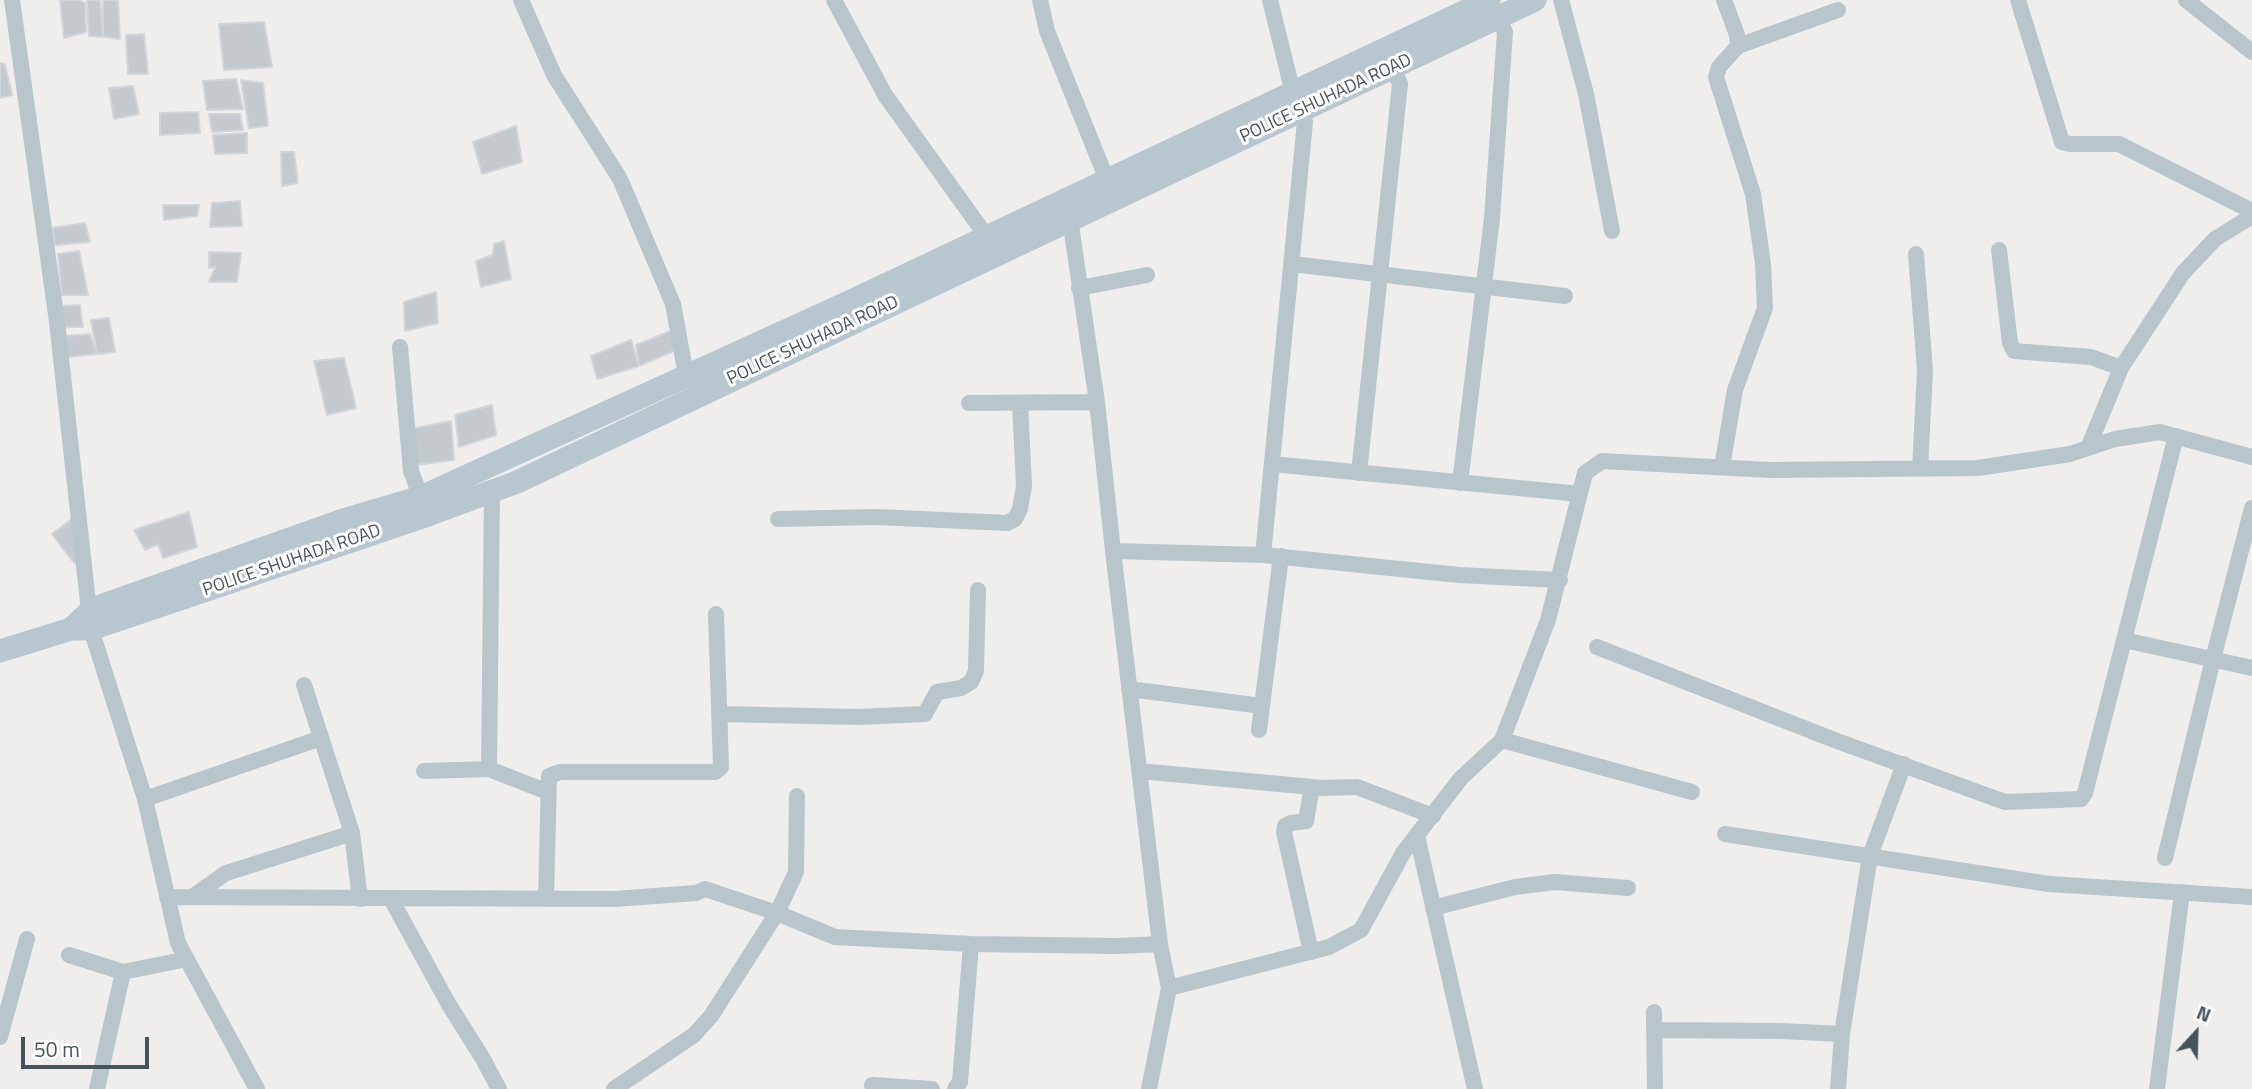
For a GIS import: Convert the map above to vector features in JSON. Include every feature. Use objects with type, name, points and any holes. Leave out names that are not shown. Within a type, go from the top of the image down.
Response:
[{"type":"main road","name":"POLICE SHUHADA ROAD","points":[[0,651],[84,623],[100,606],[343,520],[425,506],[492,491],[517,482],[854,311],[987,237],[1107,180],[1270,114],[1494,9],[1535,0]]},
{"type":"main road","name":"POLICE SHUHADA ROAD","points":[[1297,102],[1393,68],[1494,9]]},
{"type":"main road","name":"POLICE SHUHADA ROAD","points":[[425,506],[686,375],[854,311],[1070,219],[1270,114]]},
{"type":"street","points":[[12,0],[57,321],[84,623],[145,799],[178,943],[257,1089]]},
{"type":"street","points":[[521,0],[554,75],[620,179],[673,304],[686,375]]},
{"type":"street","points":[[834,0],[885,94],[987,237]]},
{"type":"street","points":[[1040,0],[1046,31],[1107,180]]},
{"type":"street","points":[[1263,555],[1305,122],[1297,102],[1270,0]]},
{"type":"street","points":[[1561,0],[1586,94],[1612,231]]},
{"type":"street","points":[[1724,0],[1737,35],[1738,46]]},
{"type":"street","points":[[2018,0],[2062,142],[2119,144],[2251,217],[2215,239],[2183,273],[2121,368],[2088,448]]},
{"type":"street","points":[[2186,0],[2252,52]]},
{"type":"street","points":[[1460,483],[1492,218],[1505,32],[1494,9]]},
{"type":"street","points":[[1722,467],[1735,390],[1765,309],[1763,264],[1753,194],[1716,77],[1720,67],[1738,46],[1838,10]]},
{"type":"street","points":[[1359,473],[1400,84],[1393,68]]},
{"type":"street","points":[[1070,219],[1097,402],[1160,944],[1169,988],[1149,1089]]},
{"type":"street","points":[[1999,250],[2010,343],[2014,351],[2091,357],[2121,368]]},
{"type":"street","points":[[1916,254],[1925,371],[1920,468]]},
{"type":"street","points":[[1292,264],[1564,296]]},
{"type":"street","points":[[1079,288],[1147,275]]},
{"type":"street","points":[[400,347],[411,471],[425,506]]},
{"type":"street","points":[[969,403],[1097,402]]},
{"type":"street","points":[[778,519],[877,517],[1007,523],[1015,519],[1020,509],[1024,486],[1020,403]]},
{"type":"street","points":[[1169,988],[1329,947],[1361,930],[1403,853],[1461,778],[1502,740],[1548,620],[1585,473],[1602,461],[1769,470],[1978,468],[2070,454],[2115,439],[2160,432],[2252,457]]},
{"type":"street","points":[[1597,648],[1837,741],[2005,802],[2081,799],[2085,793],[2176,436]]},
{"type":"street","points":[[1272,464],[1580,494]]},
{"type":"street","points":[[489,769],[492,491]]},
{"type":"street","points":[[2165,858],[2252,508]]},
{"type":"street","points":[[1113,551],[1282,556],[1460,575],[1560,580]]},
{"type":"street","points":[[1259,730],[1282,556]]},
{"type":"street","points":[[719,714],[858,718],[925,714],[937,692],[961,688],[971,682],[975,671],[978,590]]},
{"type":"street","points":[[546,899],[549,776],[560,772],[715,772],[721,767],[716,614]]},
{"type":"street","points":[[2124,640],[2252,668]]},
{"type":"street","points":[[304,685],[352,833],[360,898]]},
{"type":"street","points":[[1129,689],[1262,706]]},
{"type":"street","points":[[145,799],[321,738]]},
{"type":"street","points":[[1502,740],[1692,792]]},
{"type":"street","points":[[1838,1089],[1842,1034],[1870,856],[1904,764]]},
{"type":"street","points":[[424,771],[489,769],[548,792]]},
{"type":"street","points":[[1139,771],[1312,787],[1357,787],[1433,816]]},
{"type":"street","points":[[1311,952],[1284,832],[1285,826],[1291,823],[1306,821],[1312,787]]},
{"type":"street","points":[[614,1089],[694,1035],[711,1016],[777,913],[796,872],[797,796]]},
{"type":"street","points":[[192,897],[226,873],[352,833]]},
{"type":"street","points":[[1725,834],[2049,884],[2252,897]]},
{"type":"street","points":[[1417,836],[1475,1089]]},
{"type":"street","points":[[1433,908],[1515,887],[1555,882],[1628,888]]},
{"type":"street","points":[[167,897],[628,898],[696,893],[705,889],[777,913],[835,937],[971,944],[1160,944]]},
{"type":"street","points":[[2157,1089],[2182,892]]},
{"type":"street","points":[[391,899],[499,1089]]},
{"type":"street","points":[[0,1037],[27,939]]},
{"type":"street","points":[[955,1089],[960,1082],[971,944]]},
{"type":"street","points":[[69,955],[122,972],[187,959]]},
{"type":"street","points":[[97,1089],[122,972]]},
{"type":"street","points":[[1654,1012],[1655,1089]]},
{"type":"street","points":[[1654,1030],[1842,1034]]},
{"type":"street","points":[[872,1085],[921,1088]]},
{"type":"building","points":[[60,0],[78,0],[85,3],[86,32],[64,38]]},
{"type":"building","points":[[87,0],[100,0],[103,37],[89,36]]},
{"type":"building","points":[[103,0],[118,0],[120,39],[103,37]]},
{"type":"building","points":[[264,22],[272,67],[224,70],[219,24]]},
{"type":"building","points":[[144,34],[148,74],[128,74],[126,35]]},
{"type":"building","points":[[0,63],[5,64],[12,95],[0,98]]},
{"type":"building","points":[[236,79],[243,109],[207,110],[203,81]]},
{"type":"building","points":[[241,80],[263,83],[268,126],[249,128]]},
{"type":"building","points":[[133,86],[139,114],[114,119],[109,88]]},
{"type":"building","points":[[198,112],[200,133],[160,135],[160,113]]},
{"type":"building","points":[[209,114],[240,114],[243,130],[212,132]]},
{"type":"building","points":[[516,126],[522,162],[482,174],[473,142]]},
{"type":"building","points":[[247,133],[247,153],[215,154],[213,135]]},
{"type":"building","points":[[281,152],[294,152],[298,183],[282,186]]},
{"type":"building","points":[[240,201],[242,226],[210,227],[212,203]]},
{"type":"building","points":[[163,205],[199,205],[197,216],[164,220]]},
{"type":"building","points":[[85,223],[90,242],[55,245],[52,228]]},
{"type":"building","points":[[504,241],[511,279],[481,287],[476,261],[493,255],[494,244]]},
{"type":"building","points":[[79,251],[88,295],[62,295],[58,254]]},
{"type":"building","points":[[209,252],[241,253],[237,282],[209,282],[215,267],[209,268]]},
{"type":"building","points":[[436,292],[438,323],[405,331],[404,302]]},
{"type":"building","points":[[80,305],[83,327],[64,327],[62,306]]},
{"type":"building","points":[[109,318],[115,352],[97,354],[91,320]]},
{"type":"building","points":[[673,330],[676,350],[639,366],[636,345]]},
{"type":"building","points":[[90,334],[97,354],[67,357],[66,336]]},
{"type":"building","points":[[631,340],[639,366],[597,379],[591,356]]},
{"type":"building","points":[[344,358],[356,408],[327,415],[314,361]]},
{"type":"building","points":[[492,405],[496,435],[459,447],[455,415]]},
{"type":"building","points":[[451,421],[454,460],[416,465],[411,429]]},
{"type":"building","points":[[189,512],[197,547],[163,558],[158,544],[145,550],[134,530]]},
{"type":"building","points":[[73,518],[79,563],[74,563],[52,534]]}]
